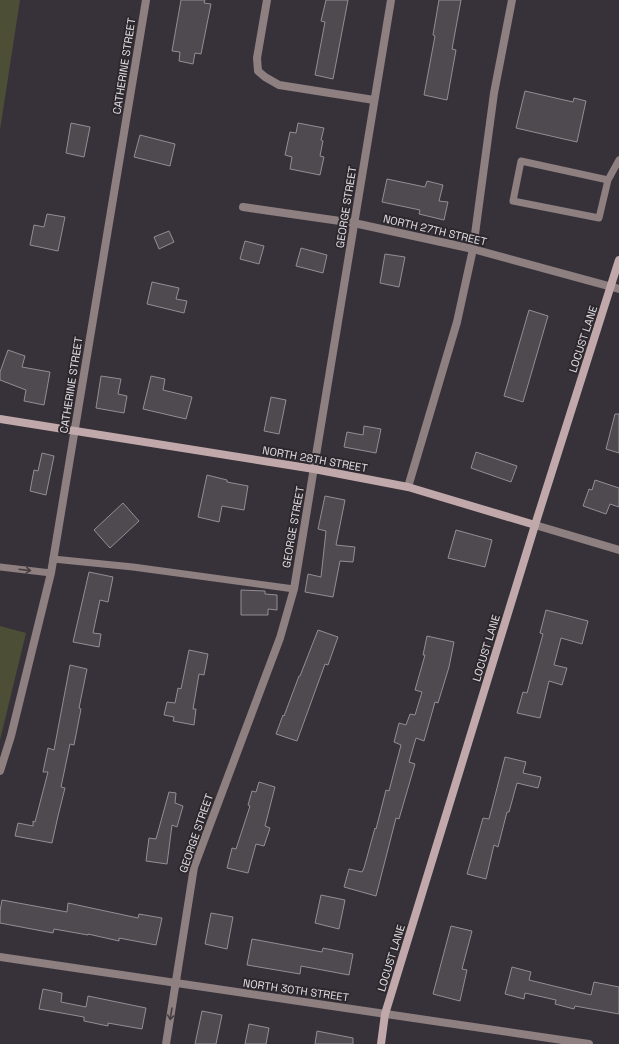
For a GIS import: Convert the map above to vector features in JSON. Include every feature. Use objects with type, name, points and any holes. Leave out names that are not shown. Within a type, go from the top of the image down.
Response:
[{"type":"street","name":"CATHERINE STREET","points":[[0,771],[11,736],[51,573],[146,0]]},
{"type":"street","points":[[267,0],[257,58],[258,71],[265,77],[279,84],[374,100]]},
{"type":"street","name":"GEORGE STREET","points":[[166,1044],[194,867],[280,638],[294,589],[391,0]]},
{"type":"street","points":[[408,487],[456,322],[473,249],[494,93],[512,0]]},
{"type":"street","name":"NORTH 27TH STREET","points":[[243,207],[354,223],[473,249],[615,288]]},
{"type":"street","name":"LOCUST LANE","points":[[381,1044],[385,1014],[535,525],[615,288],[619,260]]},
{"type":"street","name":"NORTH 28TH STREET","points":[[0,419],[314,469],[408,487],[619,550]]},
{"type":"street","name":"NORTH 30TH STREET","points":[[0,957],[589,1044]]},
{"type":"lane","points":[[608,180],[521,161],[513,201],[599,218],[608,180],[619,160]]},
{"type":"lane","points":[[53,559],[133,567],[294,589]]},
{"type":"lane","points":[[0,567],[51,573]]},
{"type":"green space","points":[[0,0],[20,0],[0,130]]},
{"type":"green space","points":[[0,626],[26,633],[0,740]]},
{"type":"building","points":[[181,0],[205,0],[204,3],[211,4],[201,54],[195,53],[193,64],[179,61],[180,52],[172,51]]},
{"type":"building","points":[[326,0],[348,0],[333,79],[315,75],[325,22],[321,21]]},
{"type":"building","points":[[439,0],[461,0],[452,49],[456,50],[447,100],[424,95],[435,36],[433,35]]},
{"type":"building","points":[[525,91],[573,102],[574,98],[586,101],[577,142],[516,128]]},
{"type":"building","points":[[71,123],[90,127],[84,157],[66,153]]},
{"type":"building","points":[[298,123],[324,128],[321,140],[323,141],[320,156],[324,157],[320,175],[290,169],[292,157],[285,155],[290,132],[296,133]]},
{"type":"building","points":[[140,135],[175,144],[170,166],[134,157]]},
{"type":"building","points":[[387,179],[425,187],[427,181],[443,185],[439,201],[448,202],[444,220],[419,214],[420,210],[382,202]]},
{"type":"building","points":[[47,214],[65,217],[58,251],[30,245],[34,225],[44,227]]},
{"type":"building","points":[[169,231],[174,242],[159,249],[154,237]]},
{"type":"building","points":[[245,241],[264,246],[259,264],[240,259]]},
{"type":"building","points":[[301,248],[327,255],[323,273],[296,266]]},
{"type":"building","points":[[385,254],[405,257],[399,287],[380,283]]},
{"type":"building","points":[[152,282],[179,288],[176,299],[187,301],[184,313],[147,304]]},
{"type":"building","points":[[529,310],[548,316],[523,402],[504,396]]},
{"type":"building","points":[[8,350],[25,356],[22,367],[50,372],[44,405],[24,401],[26,390],[0,380],[0,372]]},
{"type":"building","points":[[101,376],[121,379],[118,394],[127,396],[124,413],[96,408]]},
{"type":"building","points":[[151,376],[165,379],[163,390],[192,397],[186,419],[143,409]]},
{"type":"building","points":[[271,397],[286,400],[279,434],[264,431]]},
{"type":"building","points":[[615,414],[619,414],[619,453],[606,449]]},
{"type":"building","points":[[364,426],[381,429],[376,453],[344,447],[347,432],[363,435]]},
{"type":"building","points":[[476,452],[517,466],[511,482],[471,468]]},
{"type":"building","points":[[42,453],[54,456],[46,495],[30,491],[34,470],[38,471]]},
{"type":"building","points":[[207,475],[227,480],[227,482],[248,486],[244,510],[222,506],[219,522],[198,517]]},
{"type":"building","points":[[595,480],[619,488],[619,507],[610,504],[606,514],[583,506],[589,489],[592,490]]},
{"type":"building","points":[[325,496],[345,500],[336,545],[355,547],[353,562],[340,561],[333,597],[305,592],[308,574],[321,577],[326,531],[318,529]]},
{"type":"building","points":[[123,503],[139,521],[110,548],[94,530]]},
{"type":"building","points":[[456,530],[492,540],[485,567],[448,558]]},
{"type":"building","points":[[89,572],[113,577],[108,602],[100,600],[93,633],[101,634],[99,647],[73,642]]},
{"type":"building","points":[[241,590],[265,591],[265,594],[277,595],[277,610],[268,609],[268,615],[241,615]]},
{"type":"building","points":[[546,610],[588,621],[582,644],[561,638],[554,665],[567,668],[562,685],[549,681],[540,718],[517,713],[523,692],[527,693],[543,634],[540,633]]},
{"type":"building","points":[[318,630],[338,637],[328,665],[325,664],[297,741],[276,734]]},
{"type":"building","points":[[427,636],[454,642],[449,667],[438,703],[435,702],[424,741],[416,738],[409,762],[415,764],[399,819],[396,818],[376,896],[344,887],[349,869],[362,872],[364,868],[386,790],[389,791],[401,745],[394,742],[399,723],[406,725],[410,714],[415,715],[422,692],[415,690],[425,655],[423,655]]},
{"type":"building","points":[[189,650],[208,654],[204,675],[199,674],[193,709],[196,709],[194,725],[173,721],[174,717],[164,715],[167,702],[175,703],[178,688],[181,689]]},
{"type":"building","points":[[70,665],[87,669],[79,708],[81,709],[74,745],[70,744],[61,787],[65,788],[52,843],[15,836],[18,823],[33,826],[33,821],[35,822],[48,772],[43,772],[48,748],[54,750]]},
{"type":"building","points":[[505,757],[526,762],[523,773],[541,777],[538,788],[517,783],[509,812],[507,812],[498,847],[494,845],[486,879],[467,874],[483,818],[489,819]]},
{"type":"building","points":[[259,782],[275,787],[265,826],[270,828],[264,846],[256,844],[248,873],[227,868],[232,848],[236,849],[250,806],[248,805],[252,791],[256,792]]},
{"type":"building","points":[[169,792],[176,793],[175,803],[183,806],[177,827],[172,825],[167,864],[146,861],[149,838],[156,839]]},
{"type":"building","points":[[321,895],[345,900],[339,929],[315,923]]},
{"type":"building","points":[[2,900],[67,912],[68,903],[138,918],[139,914],[162,918],[156,945],[119,938],[119,941],[88,934],[54,929],[53,933],[0,923]]},
{"type":"building","points":[[211,913],[233,917],[227,949],[205,944]]},
{"type":"building","points":[[451,926],[472,931],[462,969],[467,970],[460,1001],[433,994]]},
{"type":"building","points":[[252,939],[322,952],[323,948],[353,954],[349,975],[301,966],[300,974],[247,965]]},
{"type":"building","points":[[512,967],[531,972],[529,980],[591,995],[594,982],[619,987],[619,1014],[575,1006],[574,1009],[555,1004],[556,1000],[525,993],[524,999],[505,994]]},
{"type":"building","points":[[43,989],[62,993],[61,1002],[86,1007],[88,996],[146,1008],[142,1029],[108,1023],[108,1026],[84,1021],[84,1017],[39,1009]]},
{"type":"building","points":[[202,1011],[222,1015],[216,1044],[195,1044]]},
{"type":"building","points":[[249,1024],[269,1028],[266,1044],[245,1044]]},
{"type":"building","points":[[317,1031],[353,1038],[353,1044],[315,1044]]}]
